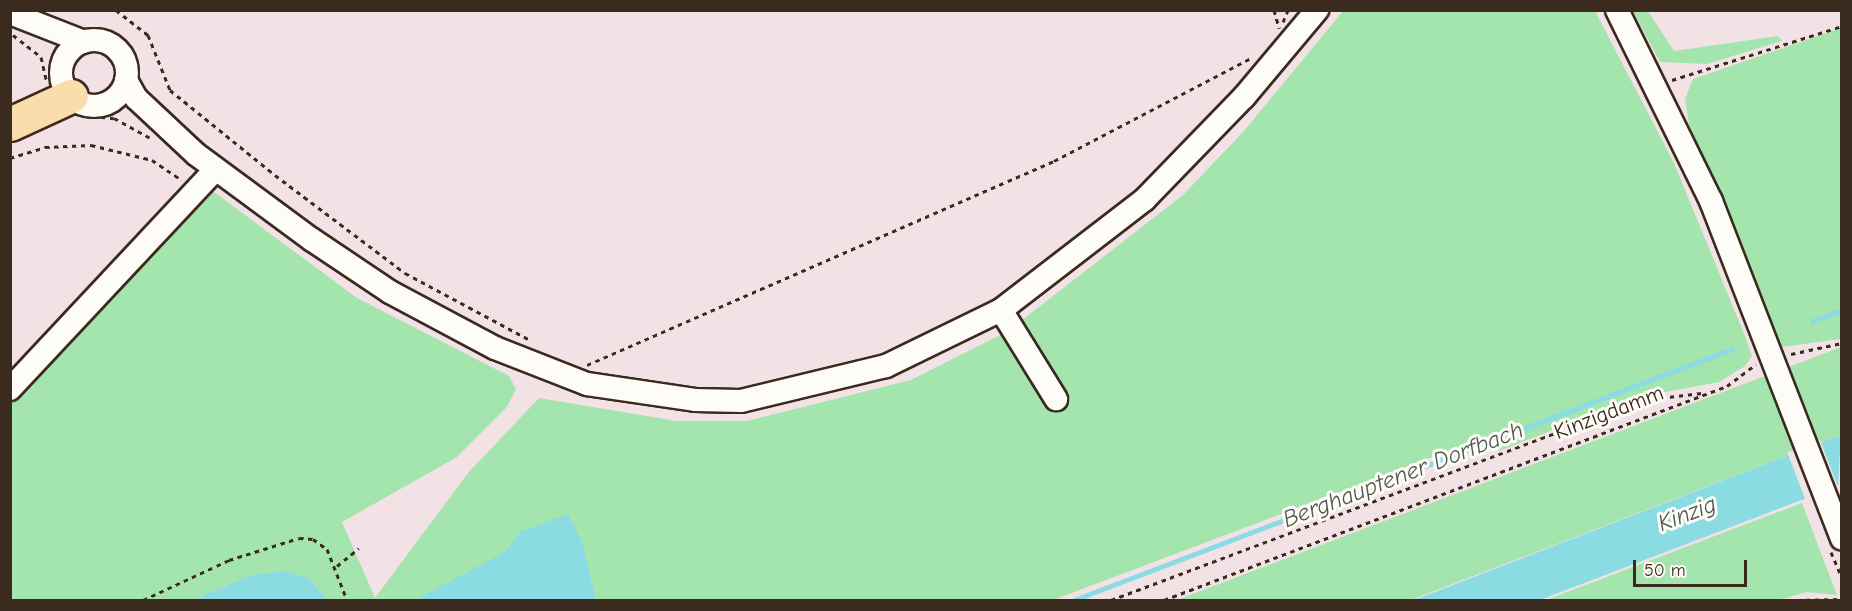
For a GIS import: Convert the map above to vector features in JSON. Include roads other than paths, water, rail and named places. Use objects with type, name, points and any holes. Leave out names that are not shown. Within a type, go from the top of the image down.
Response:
[{"type":"highway","points":[[10,124],[66,96]]},
{"type":"street","points":[[66,96],[86,105],[105,104],[164,137],[216,169],[398,296],[495,348],[581,368],[649,395],[741,401],[886,366],[1001,310],[1144,199],[1244,97],[1317,10]]},
{"type":"street","points":[[1617,10],[1657,85],[1711,201],[1768,361],[1842,538]]},
{"type":"street","points":[[11,20],[116,49],[126,80],[164,137]]},
{"type":"street","points":[[11,20],[55,52],[66,96]]},
{"type":"street","points":[[66,96],[69,52],[84,42]]},
{"type":"street","points":[[105,104],[126,80]]},
{"type":"street","points":[[10,389],[216,169]]},
{"type":"street","points":[[1001,310],[1056,399]]},
{"type":"water","name":"Kinzig","points":[[1841,435],[1838,486],[1540,600],[1414,600]]},
{"type":"water","points":[[568,514],[582,542],[596,600],[415,600],[505,552],[520,532]]},
{"type":"water","points":[[286,571],[310,579],[327,600],[193,600],[251,575]]},
{"type":"waterway","name":"Berghauptener Dorfbach","points":[[1812,321],[1842,310]]},
{"type":"waterway","name":"Berghauptener Dorfbach","points":[[1074,600],[1732,349]]}]
